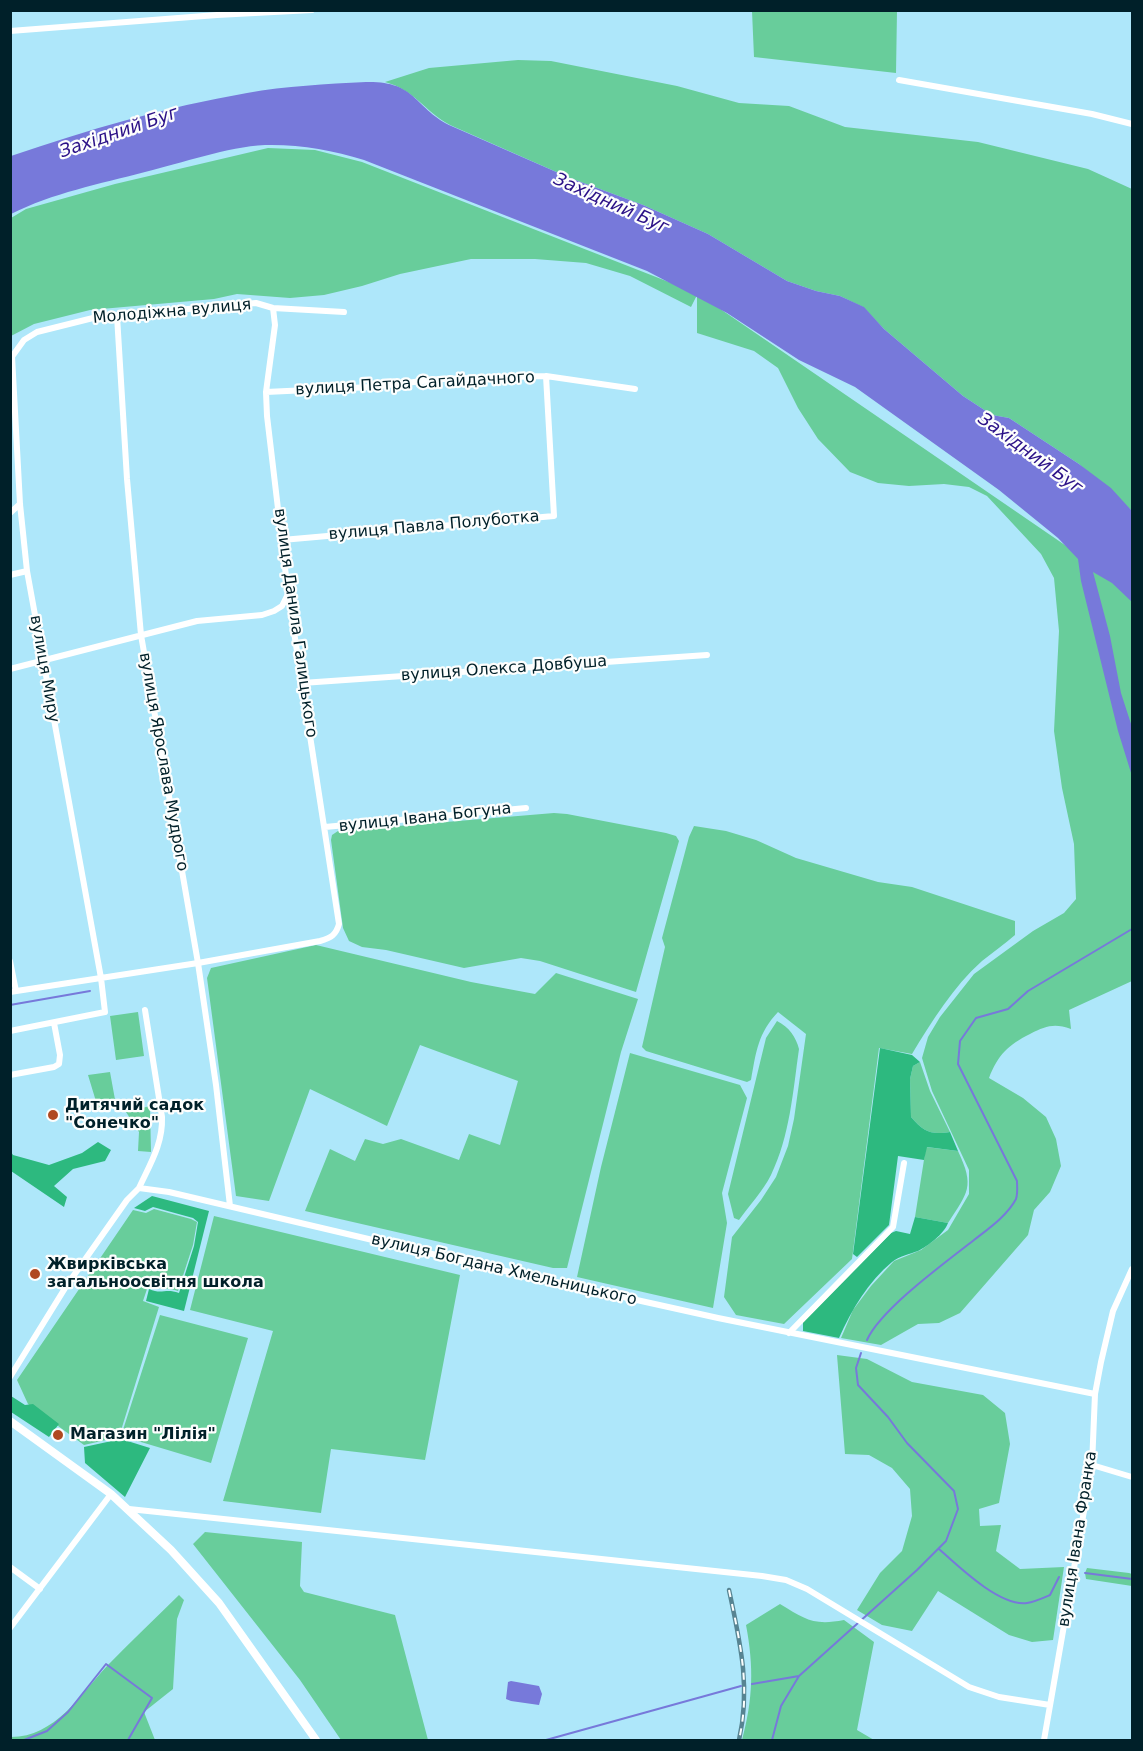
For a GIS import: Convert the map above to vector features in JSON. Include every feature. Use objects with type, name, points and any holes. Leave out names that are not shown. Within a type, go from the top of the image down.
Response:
[{"type":"street","points":[[10,31],[312,10]]},
{"type":"street","points":[[899,80],[1060,108],[1132,124]]},
{"type":"street","name":"Молодіжна вулиця","points":[[11,358],[24,340],[37,332],[97,317],[256,303],[273,308],[344,312]]},
{"type":"street","name":"вулиця Данила Галицького","points":[[198,963],[320,941],[334,935],[339,924],[288,593],[266,392],[275,325],[273,308]]},
{"type":"street","name":"вулиця Ярослава Мудрого","points":[[117,316],[126,479],[141,635],[198,963],[216,1085],[230,1206]]},
{"type":"street","name":"вулиця Миру","points":[[11,358],[20,504],[27,571],[101,978],[105,1012],[54,1023]]},
{"type":"street","name":"вулиця Петра Сагайдачного","points":[[266,392],[371,387],[440,379],[546,376],[635,389]]},
{"type":"street","name":"вулиця Павла Полуботка","points":[[282,540],[554,516],[546,376]]},
{"type":"street","points":[[10,513],[20,504]]},
{"type":"street","points":[[10,575],[27,571]]},
{"type":"street","points":[[10,669],[197,621],[262,615],[282,606],[288,593]]},
{"type":"street","name":"вулиця Олекса Довбуша","points":[[302,683],[707,655]]},
{"type":"street","name":"вулиця Івана Богуна","points":[[325,827],[526,808]]},
{"type":"street","points":[[10,962],[13,992],[198,963]]},
{"type":"street","points":[[10,1377],[67,1286],[127,1200],[139,1188],[155,1155],[162,1134],[162,1117],[145,1010]]},
{"type":"street","points":[[10,1031],[54,1023],[60,1055],[59,1064],[54,1068],[10,1076]]},
{"type":"street","points":[[789,1333],[893,1227],[904,1163]]},
{"type":"street","name":"вулиця Богдана Хмельницького","points":[[139,1188],[149,1188],[230,1206],[483,1266],[789,1333],[1095,1394]]},
{"type":"street","name":"вулиця Івана Франка","points":[[1044,1740],[1092,1465],[1095,1394],[1113,1311],[1132,1269]]},
{"type":"street","points":[[10,1421],[111,1494],[171,1550],[219,1603],[316,1740]]},
{"type":"street","points":[[1092,1465],[1132,1477]]},
{"type":"street","points":[[10,1628],[111,1494]]},
{"type":"street","points":[[129,1509],[786,1580],[807,1589],[969,1687],[999,1697],[1050,1705]]},
{"type":"street","points":[[10,1568],[40,1589]]},
{"type":"green space","points":[[752,11],[897,11],[896,73],[754,57]]},
{"type":"green space","points":[[518,60],[551,61],[677,86],[739,103],[789,106],[845,127],[978,142],[1088,169],[1132,189],[1132,511],[1079,464],[1009,418],[992,415],[963,396],[884,329],[863,307],[840,296],[787,281],[708,234],[643,205],[570,178],[450,125],[433,114],[412,95],[385,82],[429,68]]},
{"type":"green space","points":[[268,148],[315,150],[362,162],[697,293],[1132,591],[1132,981],[1069,1010],[1071,1029],[1060,1026],[1046,1027],[1016,1042],[1000,1057],[992,1070],[989,1078],[1023,1098],[1046,1117],[1056,1139],[1061,1166],[1050,1192],[1034,1210],[1028,1235],[960,1313],[939,1323],[918,1324],[881,1345],[841,1338],[853,1310],[871,1286],[894,1261],[921,1250],[948,1230],[969,1194],[969,1170],[932,1091],[922,1058],[928,1037],[940,1017],[974,974],[1033,931],[1064,913],[1076,899],[1074,844],[1062,788],[1054,731],[1059,631],[1054,578],[1041,554],[987,496],[969,487],[944,484],[909,486],[878,483],[850,472],[818,439],[798,408],[778,368],[754,351],[697,333],[697,295],[691,307],[630,276],[586,263],[535,259],[471,259],[400,274],[324,295],[290,298],[237,294],[214,299],[90,310],[34,324],[11,336],[11,218],[26,209],[115,184]]},
{"type":"green space","points":[[554,813],[666,833],[676,836],[679,841],[636,992],[540,961],[521,958],[464,968],[386,950],[362,947],[349,941],[343,928],[331,840],[332,835],[338,831]]},
{"type":"green space","points":[[694,826],[726,831],[756,840],[796,858],[878,882],[912,887],[1015,921],[1015,935],[971,971],[952,993],[912,1054],[879,1048],[852,1259],[784,1324],[736,1315],[724,1297],[732,1237],[776,1177],[788,1146],[806,1034],[778,1012],[762,1035],[751,1080],[747,1082],[646,1051],[642,1047],[665,947],[662,938]]},
{"type":"green space","points":[[316,945],[471,982],[535,994],[556,973],[638,999],[621,1052],[567,1268],[553,1268],[305,1211],[330,1149],[355,1161],[365,1139],[383,1144],[401,1139],[459,1160],[469,1134],[500,1145],[518,1081],[420,1045],[387,1126],[310,1089],[269,1201],[236,1196],[207,978],[211,968]]},
{"type":"green space","points":[[138,1012],[144,1056],[116,1060],[110,1016]]},
{"type":"green space","points":[[777,1021],[791,1033],[799,1049],[790,1113],[783,1145],[771,1175],[739,1220],[734,1218],[728,1194],[766,1038]]},
{"type":"green space","points":[[880,1048],[912,1055],[920,1062],[913,1066],[910,1079],[911,1117],[928,1131],[950,1132],[958,1151],[927,1147],[924,1160],[898,1156],[889,1225],[857,1257],[853,1254]]},
{"type":"green space","points":[[630,1053],[740,1085],[747,1098],[722,1193],[727,1223],[713,1308],[577,1277],[601,1167]]},
{"type":"green space","points":[[920,1062],[930,1091],[950,1132],[928,1131],[911,1117],[910,1079],[913,1066]]},
{"type":"green space","points":[[110,1072],[116,1105],[98,1108],[88,1075]]},
{"type":"green space","points":[[150,1106],[151,1152],[138,1151],[139,1132],[126,1112]]},
{"type":"green space","points":[[98,1142],[111,1150],[105,1161],[73,1169],[54,1186],[67,1197],[64,1207],[11,1171],[11,1152],[13,1155],[49,1165],[82,1153]]},
{"type":"green space","points":[[926,1147],[958,1151],[966,1173],[967,1189],[948,1223],[915,1217]]},
{"type":"green space","points":[[152,1196],[209,1211],[184,1311],[146,1301],[149,1289],[179,1293],[194,1246],[198,1222],[193,1218],[153,1207],[145,1211],[134,1208]]},
{"type":"green space","points":[[154,1209],[197,1222],[193,1245],[178,1291],[148,1286],[143,1301],[159,1307],[119,1437],[84,1445],[28,1404],[17,1380],[133,1210],[146,1213]]},
{"type":"green space","points":[[214,1216],[460,1275],[425,1460],[331,1449],[321,1513],[223,1501],[273,1331],[190,1310]]},
{"type":"green space","points":[[915,1217],[948,1223],[931,1243],[895,1260],[875,1278],[849,1317],[839,1338],[803,1331],[803,1322],[891,1233],[896,1231],[910,1234]]},
{"type":"green space","points":[[160,1315],[248,1338],[211,1463],[121,1436]]},
{"type":"green space","points":[[837,1355],[867,1359],[912,1382],[983,1395],[1005,1413],[1010,1444],[999,1503],[979,1509],[980,1526],[1001,1525],[996,1551],[1020,1569],[1064,1567],[1053,1640],[1032,1642],[1009,1635],[938,1591],[912,1631],[882,1625],[857,1610],[880,1573],[902,1551],[912,1516],[910,1489],[892,1468],[869,1455],[845,1454]]},
{"type":"green space","points":[[11,1396],[25,1405],[33,1404],[59,1424],[49,1437],[11,1412]]},
{"type":"green space","points":[[121,1439],[150,1448],[125,1497],[85,1463],[84,1447]]},
{"type":"green space","points":[[205,1532],[302,1542],[300,1586],[304,1592],[395,1615],[428,1740],[341,1740],[300,1680],[193,1544]]},
{"type":"green space","points":[[1087,1568],[1132,1574],[1132,1586],[1086,1579]]},
{"type":"green space","points":[[179,1595],[184,1600],[177,1619],[173,1689],[144,1712],[155,1740],[11,1740],[11,1737],[27,1735],[54,1722]]},
{"type":"green space","points":[[780,1604],[796,1614],[817,1622],[844,1620],[874,1642],[857,1730],[874,1740],[742,1740],[751,1683],[746,1625]]},
{"type":"water","name":"Західний Буг","points":[[366,82],[382,83],[405,90],[437,118],[449,125],[570,178],[643,205],[708,234],[787,281],[840,296],[864,307],[884,329],[963,396],[992,415],[1009,418],[1111,488],[1132,511],[1132,602],[1112,583],[1093,572],[1110,636],[1121,693],[1132,727],[1132,776],[1118,731],[1081,581],[1078,559],[1058,538],[999,490],[855,387],[799,360],[727,313],[647,271],[364,160],[340,153],[302,147],[265,145],[220,152],[76,190],[43,200],[11,214],[11,156],[127,120],[187,105],[276,89]]},
{"type":"water","points":[[508,1682],[539,1686],[542,1694],[539,1705],[506,1699]]},
{"type":"waterway","points":[[867,1340],[886,1314],[932,1273],[997,1222],[1016,1199],[1017,1181],[958,1064],[960,1041],[976,1018],[1008,1009],[1028,991],[1132,929]]},
{"type":"waterway","points":[[10,1005],[90,991]]},
{"type":"waterway","points":[[772,1740],[781,1706],[799,1676],[946,1541],[958,1509],[954,1491],[907,1443],[888,1417],[858,1385],[856,1368],[861,1353]]},
{"type":"waterway","points":[[939,1549],[980,1584],[1016,1603],[1027,1603],[1050,1595],[1059,1577]]},
{"type":"waterway","points":[[1085,1573],[1132,1579]]},
{"type":"waterway","points":[[24,1740],[47,1731],[68,1712],[106,1664],[152,1698],[128,1740]]},
{"type":"waterway","points":[[752,1684],[799,1676]]},
{"type":"waterway","points":[[546,1740],[741,1686]]},
{"type":"railway","points":[[729,1590],[743,1665],[744,1702],[739,1740]]},
{"type":"place","name":"Дитячий садок \"Сонечко\"","points":[[53,1115]]},
{"type":"place","name":"Жвирківська загальноосвітня школа","points":[[35,1274]]},
{"type":"place","name":"Магазин \"Лілія\"","points":[[58,1435]]}]
